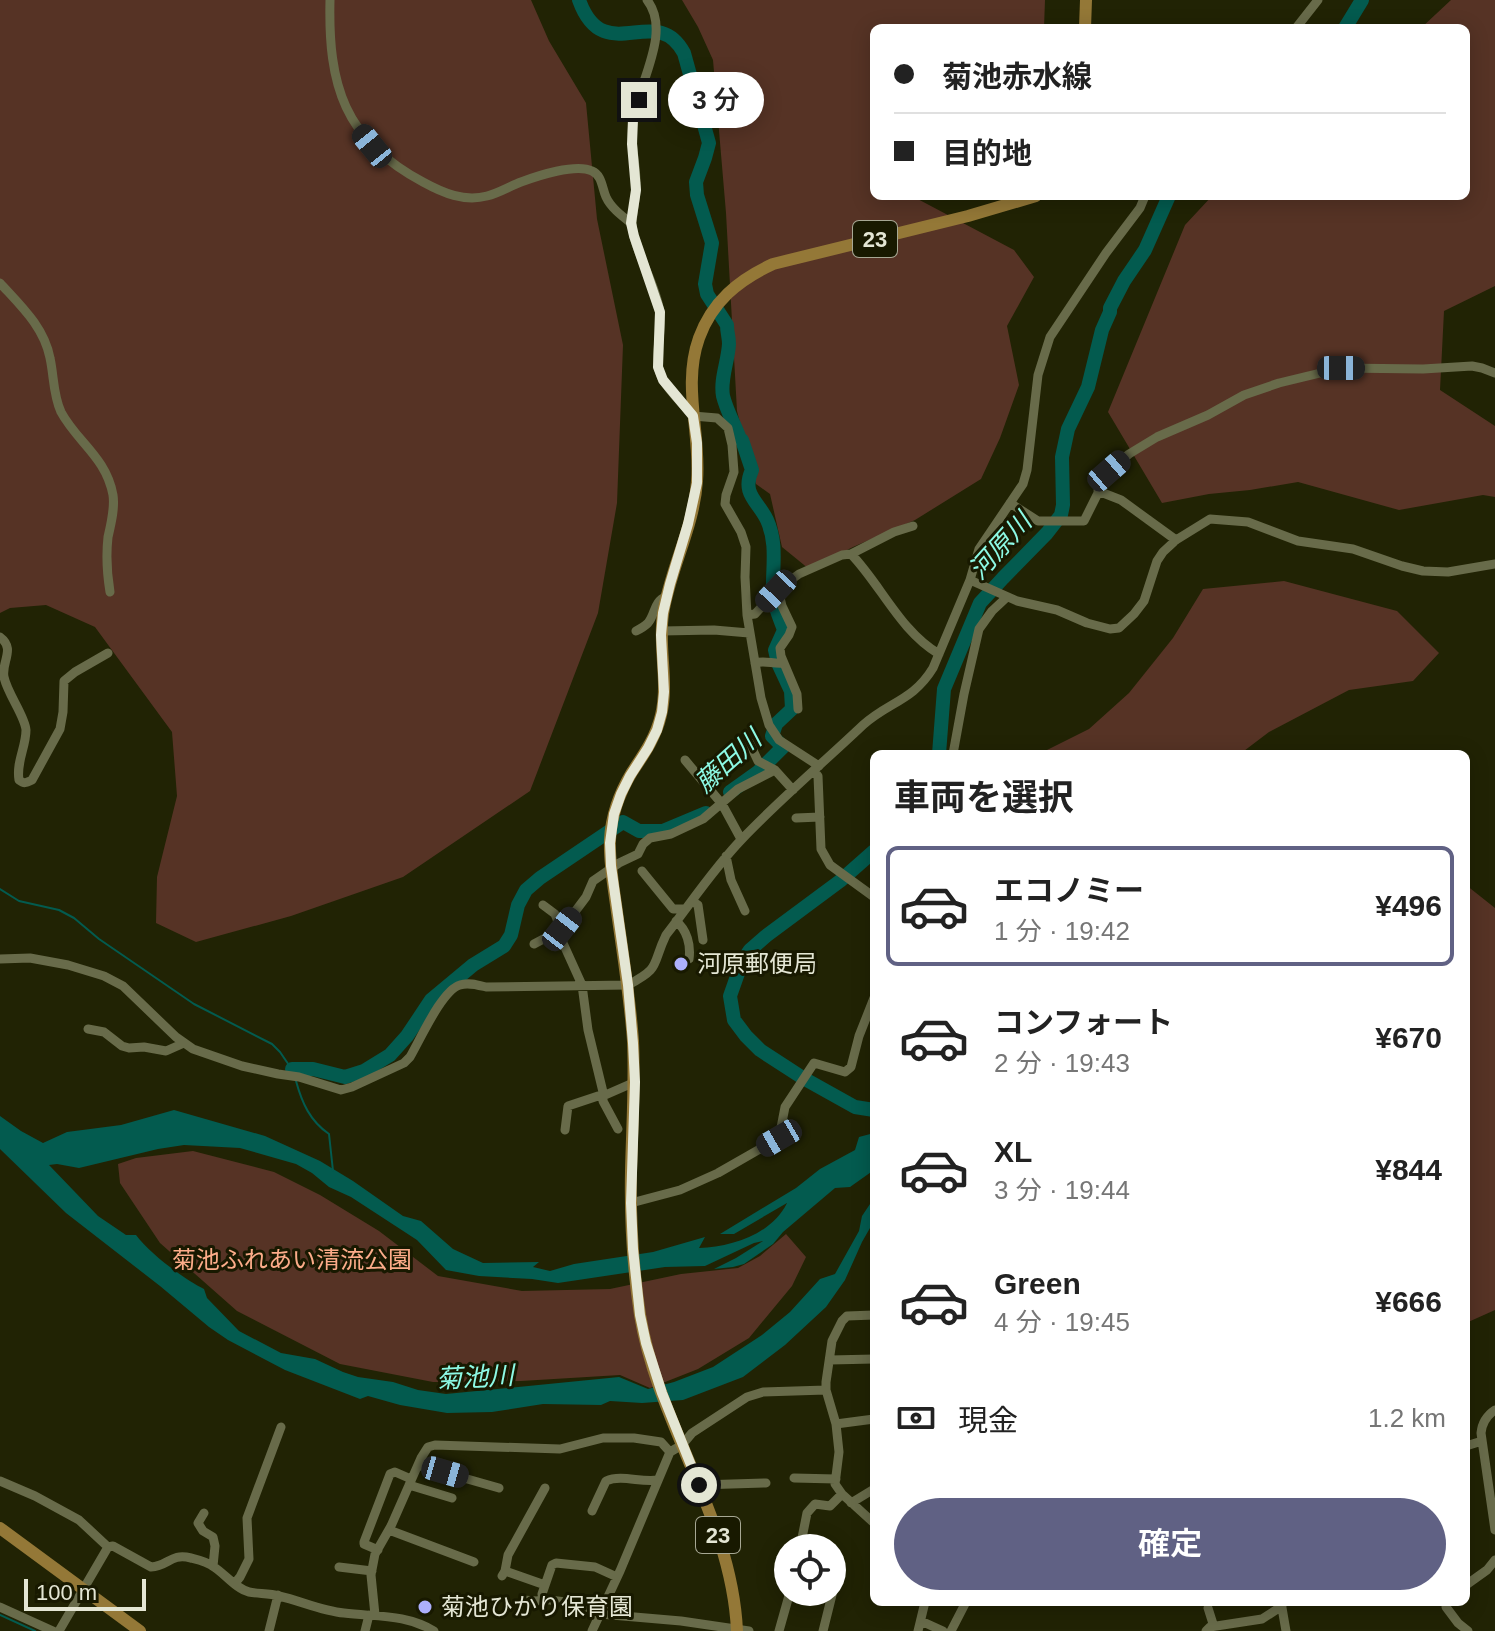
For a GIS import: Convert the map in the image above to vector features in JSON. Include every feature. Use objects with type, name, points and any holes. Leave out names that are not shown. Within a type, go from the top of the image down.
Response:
[{"type":"main road","points":[[1085,24],[1086,0]]},
{"type":"main road","name":"23","points":[[741,1630],[730,1570],[673,1422],[640,1315],[631,1203],[635,1082],[628,985],[610,843],[614,814],[630,776],[657,730],[662,712],[662,631],[667,596],[697,483],[697,443],[691,387],[693,362],[707,319],[723,299],[740,281],[773,264],[1023,200]]},
{"type":"main road","points":[[0,1528],[140,1631]]},
{"type":"street","points":[[330,0],[334,74],[347,112],[372,146],[394,164],[442,192],[467,198],[486,197],[521,182],[557,172],[579,168],[591,170],[598,175],[607,199],[631,223]]},
{"type":"street","points":[[647,0],[653,8],[656,38],[633,119],[636,190],[631,223],[660,312],[658,367],[663,380],[693,416],[717,418],[728,428],[734,472],[725,504],[746,547],[749,633],[769,725],[779,740],[817,769],[821,849],[830,865],[870,895]]},
{"type":"street","points":[[1299,24],[1318,0]]},
{"type":"street","points":[[0,959],[30,958],[104,976],[123,986],[193,1049],[242,1066],[299,1077],[341,1090],[404,1063],[444,998],[462,984],[486,987],[628,985],[646,976],[658,960],[666,935],[741,839],[874,715],[918,689],[933,668],[970,580],[979,549],[1023,484],[1038,375],[1050,337],[1143,200]]},
{"type":"street","points":[[0,283],[37,325],[45,340],[52,382],[61,411],[97,456],[105,472],[113,496],[107,562],[110,592]]},
{"type":"street","points":[[1010,503],[1038,521],[1084,521],[1109,471],[1129,454],[1244,395],[1279,383],[1341,368],[1472,366],[1495,373]]},
{"type":"street","points":[[1098,491],[1121,500],[1176,540]]},
{"type":"street","points":[[970,580],[1007,597],[1057,610],[1087,623],[1119,628],[1144,601],[1163,552],[1210,519],[1248,522],[1298,541],[1353,549],[1423,571],[1448,572],[1495,564]]},
{"type":"street","points":[[747,615],[755,614],[778,589],[799,574],[913,526]]},
{"type":"street","points":[[851,554],[864,566],[904,622],[939,654]]},
{"type":"street","points":[[778,589],[792,627],[780,648],[797,694],[798,709]]},
{"type":"street","points":[[636,631],[646,626],[660,599],[667,596]]},
{"type":"street","points":[[954,750],[979,629],[1007,597]]},
{"type":"street","points":[[662,631],[749,633]]},
{"type":"street","points":[[0,637],[7,643],[8,650],[3,675],[26,727],[18,766],[19,780],[22,782],[32,780],[60,729],[64,681],[108,653]]},
{"type":"street","points":[[755,663],[783,663]]},
{"type":"street","points":[[749,742],[758,761],[775,770],[793,790]]},
{"type":"street","points":[[685,760],[722,804],[741,839]]},
{"type":"street","points":[[534,944],[558,932],[586,897],[593,881],[638,854],[650,838],[671,834],[703,819],[738,789],[775,770]]},
{"type":"street","points":[[796,818],[820,817]]},
{"type":"street","points":[[726,856],[731,880],[745,911]]},
{"type":"street","points":[[642,871],[673,909],[698,905],[703,940]]},
{"type":"street","points":[[543,905],[555,914],[558,932],[582,985],[603,1101],[618,1129]]},
{"type":"street","points":[[676,921],[685,928],[689,959]]},
{"type":"street","points":[[631,1203],[680,1190],[718,1173],[779,1138],[781,1120],[791,1096],[814,1063],[845,1072],[851,1067],[870,1008]]},
{"type":"street","points":[[88,1029],[104,1032],[129,1048],[166,1051],[184,1043]]},
{"type":"street","points":[[565,1130],[568,1106],[635,1082]]},
{"type":"street","points":[[870,1315],[847,1316],[842,1321],[832,1341],[826,1390],[836,1424],[839,1452],[835,1484],[870,1520]]},
{"type":"street","points":[[830,1360],[870,1359]]},
{"type":"street","points":[[592,1631],[670,1452],[682,1445],[692,1433],[747,1397],[763,1392],[826,1390]]},
{"type":"street","points":[[1495,1410],[1482,1426],[1482,1441],[1491,1471],[1495,1530]]},
{"type":"street","points":[[836,1424],[870,1420]]},
{"type":"street","points":[[235,1583],[249,1559],[247,1518],[281,1427]]},
{"type":"street","points":[[365,1631],[372,1615],[372,1571],[378,1550],[428,1447],[560,1449],[603,1438],[634,1438],[661,1442],[670,1452]]},
{"type":"street","points":[[1470,1445],[1482,1441]]},
{"type":"street","points":[[418,1465],[499,1488]]},
{"type":"street","points":[[378,1550],[364,1542],[390,1474],[395,1472],[410,1482],[452,1498]]},
{"type":"street","points":[[592,1511],[606,1481],[613,1478],[658,1480]]},
{"type":"street","points":[[794,1478],[836,1479]]},
{"type":"street","points":[[0,1481],[79,1520],[108,1547],[113,1546],[151,1567],[179,1556],[194,1558],[213,1566],[250,1592],[278,1595],[322,1609],[410,1620],[434,1631]]},
{"type":"street","points":[[699,1485],[766,1483]]},
{"type":"street","points":[[545,1488],[508,1555],[504,1574],[545,1585]]},
{"type":"street","points":[[851,1503],[870,1491]]},
{"type":"street","points":[[803,1534],[807,1513],[815,1504],[830,1506],[842,1494]]},
{"type":"street","points":[[204,1513],[198,1523],[203,1531],[213,1537],[213,1566]]},
{"type":"street","points":[[389,1530],[474,1562]]},
{"type":"street","points":[[59,1631],[108,1547]]},
{"type":"street","points":[[1470,1582],[1495,1560]]},
{"type":"street","points":[[543,1599],[552,1565],[556,1563],[595,1567],[617,1577]]},
{"type":"street","points":[[339,1567],[372,1571]]},
{"type":"street","points":[[269,1631],[278,1595]]},
{"type":"street","points":[[523,1600],[543,1599],[584,1606],[600,1614],[741,1630]]},
{"type":"street","points":[[779,1631],[786,1606]]},
{"type":"street","points":[[823,1631],[829,1606]]},
{"type":"street","points":[[924,1606],[919,1626],[943,1631]]},
{"type":"street","points":[[951,1631],[964,1606]]},
{"type":"street","points":[[1208,1608],[1210,1629],[1241,1627],[1262,1619],[1279,1606]]},
{"type":"street","points":[[1282,1606],[1286,1631]]},
{"type":"street","points":[[1446,1606],[1468,1631]]},
{"type":"street","points":[[0,1607],[53,1631]]},
{"type":"green space","points":[[0,0],[531,0],[549,41],[586,103],[597,219],[623,345],[617,503],[598,613],[530,791],[403,877],[291,916],[196,942],[156,923],[157,877],[177,796],[172,732],[95,627],[46,605],[10,608],[0,613]]},
{"type":"green space","points":[[682,0],[1045,0],[1044,24],[870,24],[870,200],[920,200],[1014,250],[1034,277],[1007,326],[1019,385],[981,479],[915,520],[809,569],[782,547],[770,494],[756,484],[737,411],[726,213],[713,60]]},
{"type":"green space","points":[[1451,0],[1495,0],[1495,286],[1444,311],[1440,390],[1495,426],[1495,497],[1483,495],[1399,510],[1298,482],[1162,503],[1108,412],[1185,225],[1208,200],[1470,200],[1470,24],[1425,24]]},
{"type":"green space","points":[[1284,581],[1397,611],[1439,653],[1413,681],[1349,690],[1269,732],[1245,750],[1047,750],[1089,729],[1129,693],[1173,638],[1203,589]]},
{"type":"green space","points":[[1470,888],[1495,908],[1495,1310],[1470,1321]]},
{"type":"green space","name":"菊池ふれあい清流公園","points":[[193,1151],[274,1172],[320,1195],[379,1231],[438,1276],[522,1291],[610,1289],[681,1274],[738,1268],[760,1256],[786,1234],[806,1257],[792,1286],[749,1338],[698,1369],[650,1388],[620,1375],[433,1382],[340,1364],[237,1311],[160,1243],[120,1183],[118,1164],[136,1158]]},
{"type":"water","points":[[174,1110],[265,1136],[320,1161],[403,1216],[421,1221],[453,1249],[483,1263],[539,1262],[533,1267],[550,1271],[574,1264],[653,1252],[705,1237],[699,1248],[725,1245],[750,1237],[772,1223],[787,1203],[734,1234],[720,1234],[855,1150],[859,1137],[870,1134],[870,1173],[850,1187],[835,1188],[773,1244],[744,1264],[714,1269],[763,1241],[705,1266],[665,1267],[558,1283],[446,1270],[417,1240],[351,1197],[329,1187],[312,1173],[296,1164],[240,1148],[184,1145],[79,1168],[49,1165],[98,1216],[126,1235],[136,1235],[167,1265],[204,1289],[207,1298],[239,1331],[281,1353],[315,1359],[358,1377],[446,1394],[619,1377],[648,1389],[713,1367],[762,1335],[790,1312],[820,1279],[835,1274],[870,1204],[870,1228],[845,1280],[826,1307],[785,1345],[743,1377],[683,1400],[642,1403],[610,1401],[601,1405],[543,1404],[492,1412],[447,1413],[368,1396],[360,1399],[285,1370],[228,1340],[66,1213],[0,1149],[0,1116],[43,1143],[67,1132],[121,1125]]},
{"type":"waterway","name":"藤田川","points":[[579,0],[590,20],[602,30],[616,34],[659,32],[672,38],[684,53],[709,143],[696,182],[712,243],[705,284],[707,294],[727,325],[729,344],[723,396],[752,470],[748,485],[752,497],[767,520],[772,538],[773,594],[784,630],[775,650],[791,691],[792,709],[776,724],[772,736],[783,747],[758,772],[730,792]]},
{"type":"waterway","name":"河原川","points":[[1347,24],[1362,0]]},
{"type":"waterway","name":"河原川","points":[[939,750],[944,689],[980,603],[1061,515],[1062,457],[1068,429],[1088,387],[1110,308],[1145,250],[1167,200]]},
{"type":"waterway","name":"藤田川","points":[[292,1069],[313,1069],[345,1077],[364,1071],[390,1055],[431,1000],[473,965],[504,946],[511,935],[518,905],[526,890],[540,878],[623,822],[639,831],[663,831],[706,813]]},
{"type":"waterway","name":"河原川","points":[[870,855],[750,950],[742,962],[730,996],[734,1020],[760,1050],[855,1107],[870,1109]]},
{"type":"waterway","points":[[0,889],[19,901],[59,910],[74,918],[99,939],[194,1004],[272,1044],[293,1071]]},
{"type":"waterway","points":[[296,1081],[308,1111],[329,1134],[333,1171]]},
{"type":"waterway","points":[[0,1615],[35,1631]]},
{"type":"place","name":"河原郵便局","points":[[681,964]]},
{"type":"place","name":"菊池ひかり保育園","points":[[425,1607]]},
{"type":"route","points":[[639,100],[633,119],[636,190],[631,223],[660,312],[658,367],[663,380],[693,416],[697,483],[663,613],[662,712],[648,748],[621,794],[614,814],[610,843],[633,1043],[635,1082],[631,1203],[640,1315],[662,1393],[699,1485]]},
{"type":"water label","name":"菊池川","points":[[475,1377]]}]
